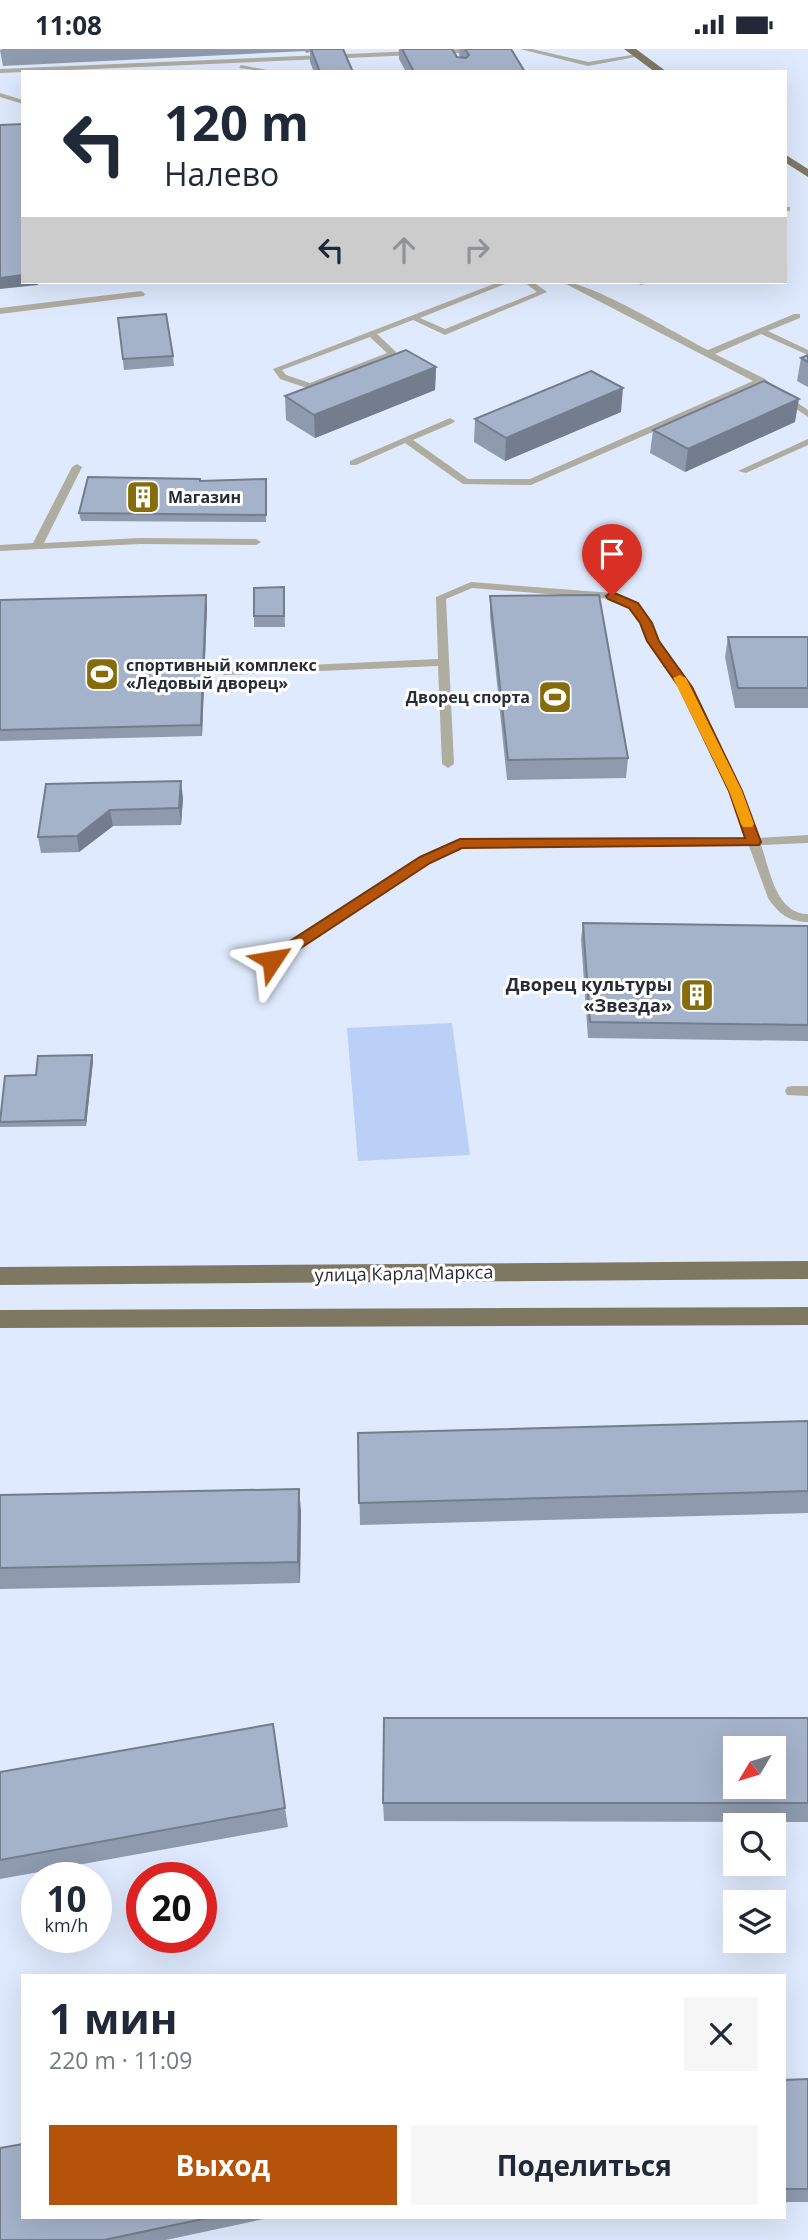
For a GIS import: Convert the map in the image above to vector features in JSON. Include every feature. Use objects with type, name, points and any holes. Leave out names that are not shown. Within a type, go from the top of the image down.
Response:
[{"type":"main road","points":[[634,52],[659,70]]},
{"type":"main road","points":[[787,159],[808,174]]},
{"type":"main road","name":"улица Карла Маркса","points":[[0,1276],[808,1270]]},
{"type":"main road","points":[[0,1319],[808,1316]]},
{"type":"lane","points":[[24,70],[508,49]]},
{"type":"lane","points":[[523,49],[588,64],[634,52]]},
{"type":"lane","points":[[449,50],[456,62]]},
{"type":"lane","points":[[212,62],[256,70]]},
{"type":"lane","points":[[0,71],[21,70]]},
{"type":"lane","points":[[0,95],[21,101]]},
{"type":"lane","points":[[370,333],[393,354],[310,386],[283,377],[276,369],[370,333],[412,317],[501,284]]},
{"type":"lane","points":[[412,317],[445,332],[543,292],[531,284]]},
{"type":"lane","points":[[570,284],[762,381],[808,414]]},
{"type":"lane","points":[[0,311],[141,294]]},
{"type":"lane","points":[[707,353],[797,316]]},
{"type":"lane","points":[[761,331],[807,353]]},
{"type":"lane","points":[[406,439],[466,482],[531,482],[762,381]]},
{"type":"lane","points":[[354,463],[450,421]]},
{"type":"lane","points":[[743,471],[808,442]]},
{"type":"lane","points":[[37,547],[77,467]]},
{"type":"lane","points":[[0,548],[140,541],[256,542]]},
{"type":"lane","points":[[448,764],[441,597],[471,585],[612,596],[634,605],[646,623],[653,641],[686,687],[736,791],[774,898],[782,910],[797,919],[808,919]]},
{"type":"lane","points":[[224,672],[444,662]]},
{"type":"lane","points":[[272,960],[425,860],[460,844],[754,842],[808,839]]},
{"type":"lane","points":[[792,1091],[808,1091]]},
{"type":"shaded area","points":[[452,1023],[470,1155],[358,1161],[347,1028]]},
{"type":"building","points":[[311,49],[343,49],[352,70],[319,70]]},
{"type":"building","points":[[402,49],[452,49],[457,57],[466,58],[469,55],[465,49],[511,49],[524,70],[413,70]]},
{"type":"building","points":[[21,124],[21,275],[0,278],[0,125]]},
{"type":"building","points":[[166,314],[173,356],[123,359],[118,318]]},
{"type":"building","points":[[406,350],[436,367],[314,415],[285,396]]},
{"type":"building","points":[[591,371],[623,388],[506,438],[475,419]]},
{"type":"building","points":[[764,381],[799,399],[688,449],[653,430]]},
{"type":"building","points":[[88,477],[200,481],[266,479],[266,515],[79,513]]},
{"type":"building","points":[[284,587],[284,616],[254,616],[254,588]]},
{"type":"building","name":"спортивный комплекс «Ледовый дворец»","points":[[206,595],[201,725],[0,730],[0,600]]},
{"type":"building","name":"Дворец спорта","points":[[599,595],[628,758],[508,760],[490,596]]},
{"type":"building","points":[[728,637],[808,637],[808,688],[738,688]]},
{"type":"building","points":[[181,781],[179,808],[110,810],[77,836],[38,837],[46,784]]},
{"type":"building","name":"Дворец культуры «Звезда»","points":[[583,923],[808,926],[808,1025],[590,1022]]},
{"type":"building","points":[[92,1055],[85,1120],[0,1122],[5,1076],[36,1075],[38,1056]]},
{"type":"building","points":[[808,1421],[808,1491],[359,1503],[358,1433]]},
{"type":"building","points":[[299,1489],[298,1562],[0,1568],[0,1495]]},
{"type":"building","points":[[384,1718],[808,1718],[808,1803],[383,1803]]},
{"type":"building","points":[[273,1724],[285,1808],[0,1860],[0,1772]]},
{"type":"building","points":[[808,2079],[808,2189],[786,2189],[786,2080]]},
{"type":"building","points":[[21,2144],[21,2219],[203,2219],[104,2240],[0,2240],[0,2148]]},
{"type":"slow traffic","points":[[680,678],[736,791],[747,824]]},
{"type":"place","name":"Магазин","points":[[143,497]]},
{"type":"place","name":"спортивный комплекс «Ледовый дворец»","points":[[102,674]]},
{"type":"place","name":"Дворец спорта","points":[[555,697]]},
{"type":"place","name":"Дворец культуры «Звезда»","points":[[697,995]]},
{"type":"route","points":[[272,960],[425,860],[460,844],[754,842],[736,791],[686,687],[653,641],[646,623],[634,605],[612,596]]}]
